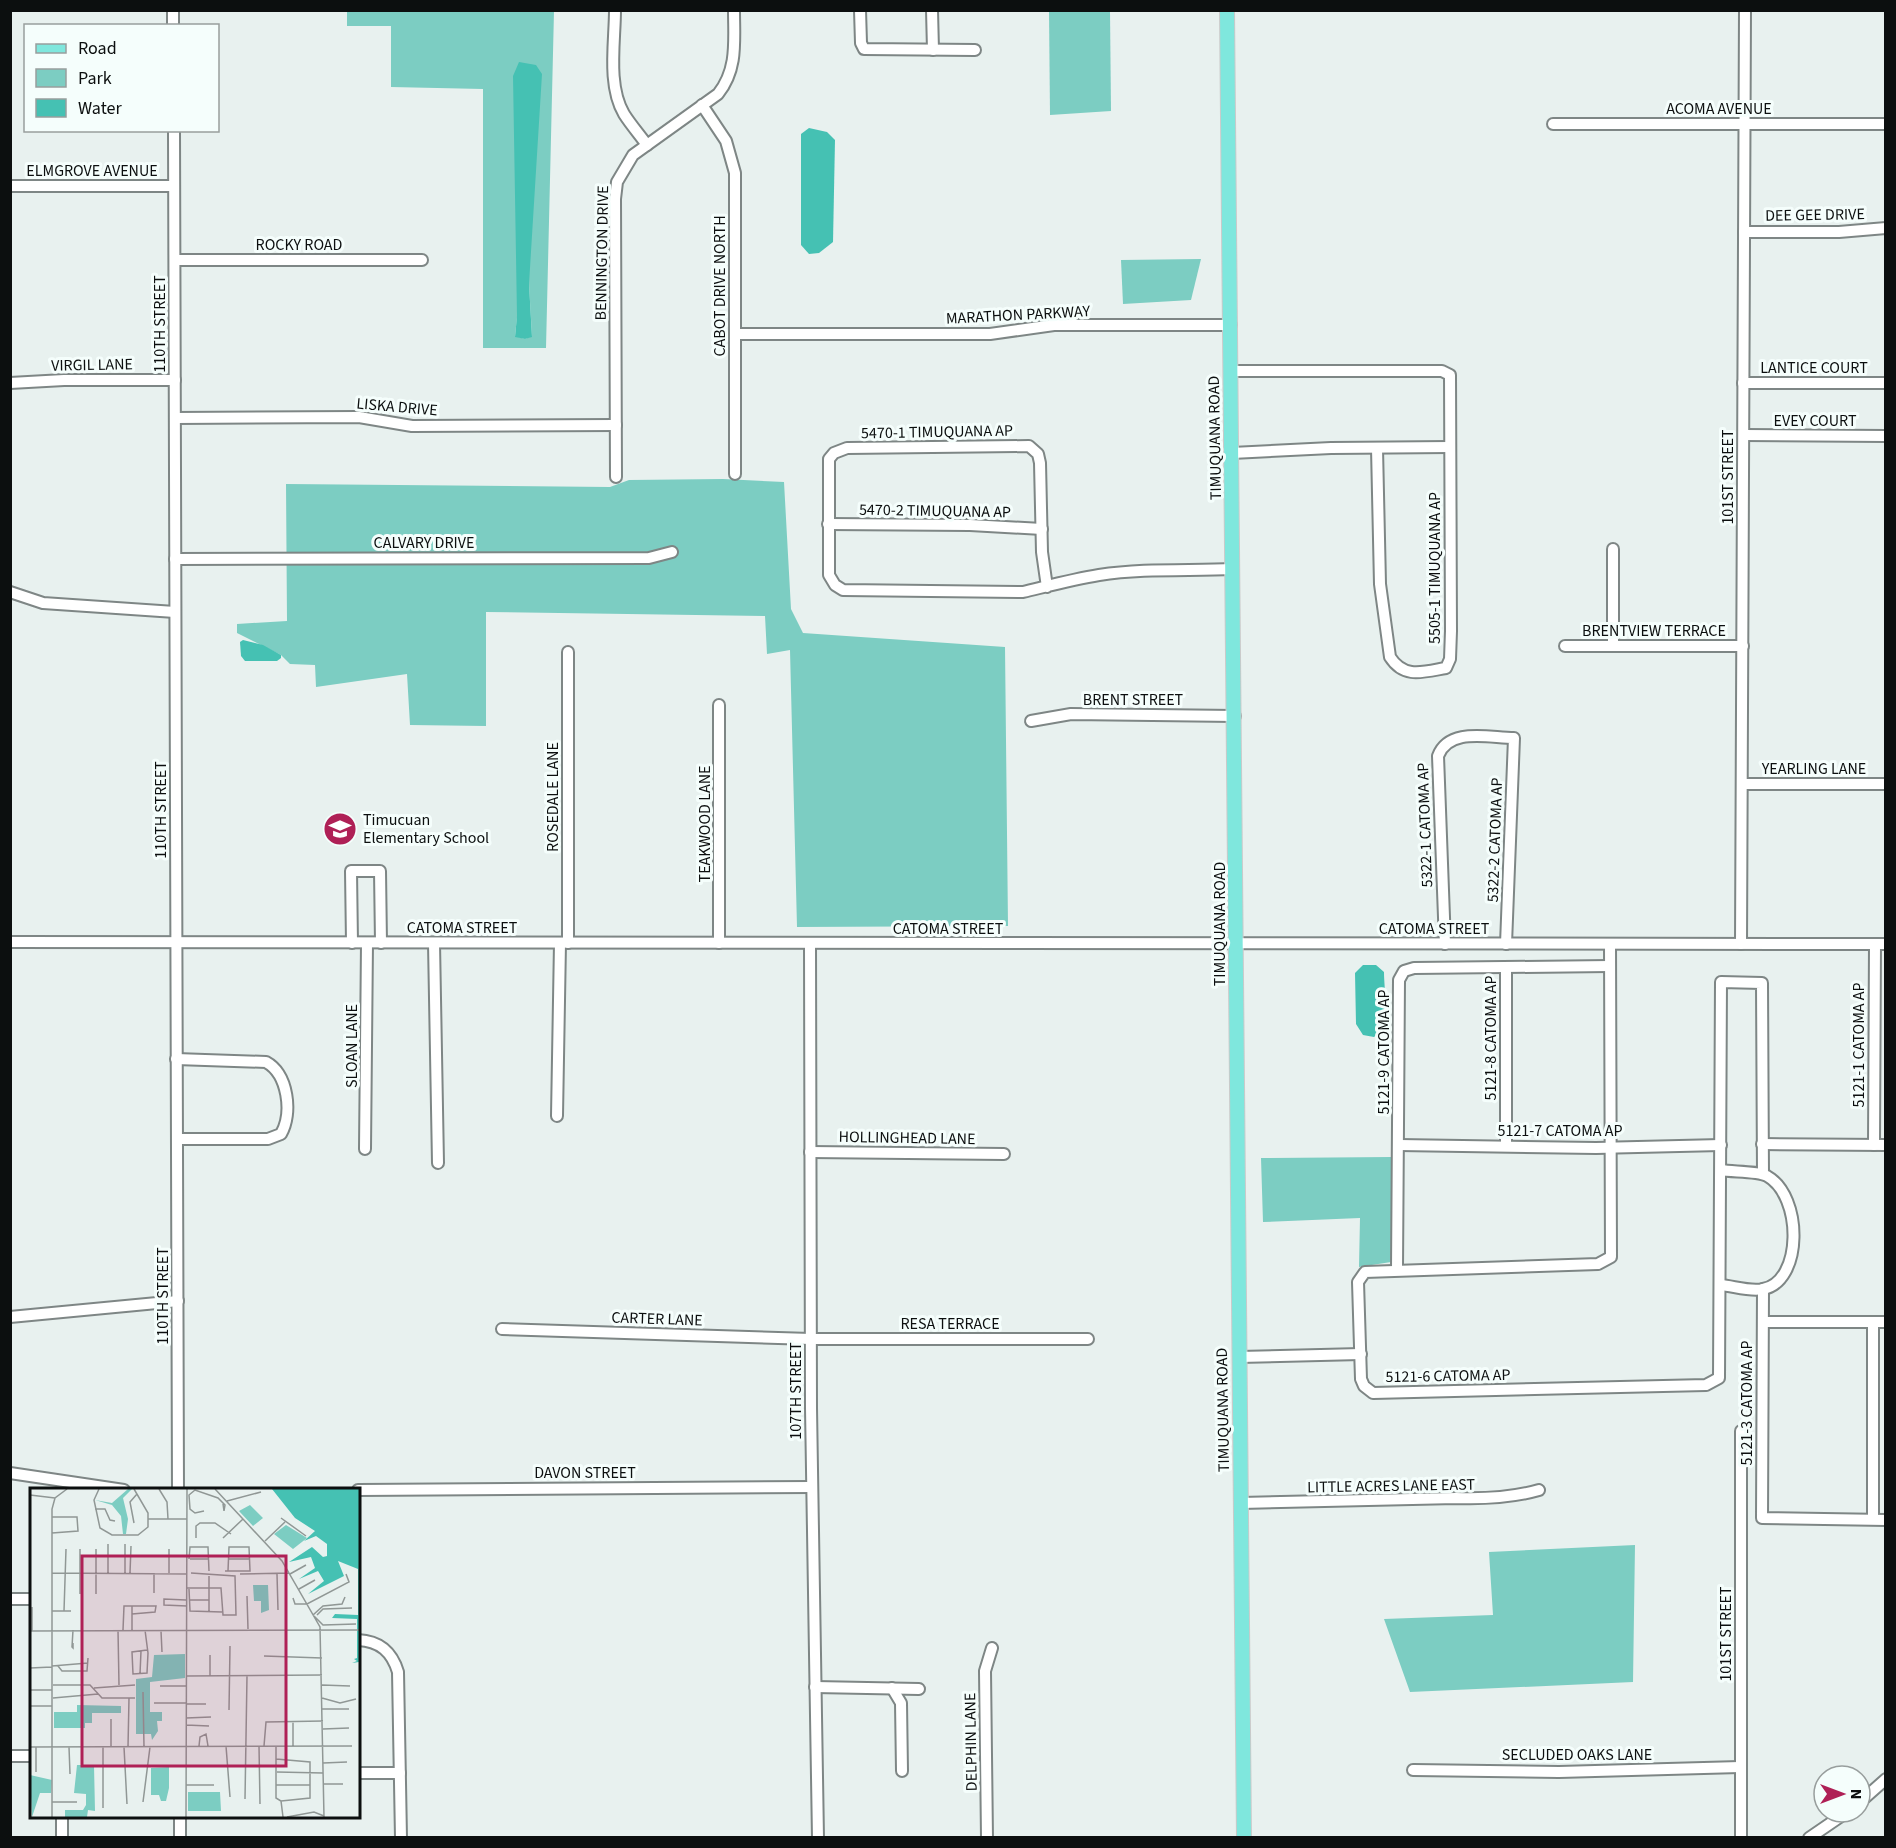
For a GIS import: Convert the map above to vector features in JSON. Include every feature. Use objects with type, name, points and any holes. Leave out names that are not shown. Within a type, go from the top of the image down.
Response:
[{"type":"main road","name":"TIMUQUANA ROAD","points":[[1227,10],[1244,1838]]},
{"type":"street","points":[[615,10],[615,83],[618,98],[623,112],[647,145]]},
{"type":"street","name":"BENNINGTON DRIVE","points":[[616,477],[615,199],[624,167],[633,155],[718,94],[732,70],[734,10]]},
{"type":"street","points":[[860,10],[861,44],[864,49],[975,50]]},
{"type":"street","points":[[932,10],[933,50]]},
{"type":"street","name":"101ST STREET","points":[[1741,944],[1745,10]]},
{"type":"street","name":"CABOT DRIVE NORTH","points":[[702,105],[726,141],[735,173],[735,474]]},
{"type":"street","name":"ACOMA AVENUE","points":[[1553,124],[1886,124]]},
{"type":"street","name":"110TH STREET","points":[[174,132],[178,1488]]},
{"type":"street","name":"ELMGROVE AVENUE","points":[[10,186],[174,186]]},
{"type":"street","name":"DEE GEE DRIVE","points":[[1744,232],[1839,232],[1886,228]]},
{"type":"street","name":"ROCKY ROAD","points":[[175,260],[422,260]]},
{"type":"street","name":"MARATHON PARKWAY","points":[[735,334],[990,334],[1054,325],[1231,325]]},
{"type":"street","points":[[1231,371],[1446,372],[1450,375],[1450,447],[1232,453]]},
{"type":"street","name":"VIRGIL LANE","points":[[10,383],[64,380],[175,380]]},
{"type":"street","name":"LANTICE COURT","points":[[1743,383],[1886,383]]},
{"type":"street","name":"LISKA DRIVE","points":[[175,418],[358,417],[389,424],[412,426],[616,425]]},
{"type":"street","name":"EVEY COURT","points":[[1743,435],[1886,436]]},
{"type":"street","name":"5470-1 TIMUQUANA AP","points":[[1047,587],[1042,552],[1040,463],[1038,454],[1029,446],[841,450],[829,459],[827,469],[829,575],[835,585],[843,590],[1023,592],[1047,587],[1101,574],[1153,570],[1233,569]]},
{"type":"street","name":"5505-1 TIMUQUANA AP","points":[[1377,448],[1380,584],[1390,657],[1401,670],[1417,673],[1446,668],[1450,659],[1450,447]]},
{"type":"street","name":"5470-2 TIMUQUANA AP","points":[[828,524],[1042,528]]},
{"type":"street","points":[[1613,549],[1613,645]]},
{"type":"street","name":"CALVARY DRIVE","points":[[175,559],[649,558],[672,552]]},
{"type":"street","points":[[10,592],[43,603],[175,612]]},
{"type":"street","name":"BRENTVIEW TERRACE","points":[[1565,645],[1743,646]]},
{"type":"street","name":"ROSEDALE LANE","points":[[557,1116],[564,943],[568,652]]},
{"type":"street","name":"TEAKWOOD LANE","points":[[719,705],[719,943]]},
{"type":"street","name":"BRENT STREET","points":[[1031,721],[1071,714],[1235,716]]},
{"type":"street","name":"5322-1 CATOMA AP","points":[[1445,944],[1438,756],[1442,746],[1456,738],[1514,738]]},
{"type":"street","name":"5322-2 CATOMA AP","points":[[1506,944],[1514,738]]},
{"type":"street","name":"YEARLING LANE","points":[[1743,784],[1886,784]]},
{"type":"street","points":[[352,943],[351,871],[380,871],[381,943]]},
{"type":"street","name":"CATOMA STREET","points":[[10,942],[1880,944]]},
{"type":"street","name":"SLOAN LANE","points":[[365,1149],[367,943]]},
{"type":"street","points":[[434,943],[438,1162]]},
{"type":"street","name":"107TH STREET","points":[[810,944],[811,1339],[818,1838]]},
{"type":"street","name":"5121-6 CATOMA AP","points":[[1610,944],[1610,1147],[1613,1250],[1606,1261],[1598,1264],[1371,1270],[1361,1276],[1358,1282],[1361,1379],[1364,1386],[1373,1393],[1706,1385],[1719,1378],[1721,1372],[1722,982],[1762,983],[1762,1144]]},
{"type":"street","name":"5121-1 CATOMA AP","points":[[1880,944],[1880,1145]]},
{"type":"street","name":"5121-9 CATOMA AP","points":[[1397,1269],[1399,980],[1404,971],[1414,968],[1610,966]]},
{"type":"street","name":"5121-8 CATOMA AP","points":[[1506,967],[1506,1146]]},
{"type":"street","points":[[176,1059],[266,1062],[275,1067],[280,1075],[287,1117],[281,1134],[268,1139],[177,1139]]},
{"type":"street","points":[[1762,1174],[1762,1144],[1880,1145]]},
{"type":"street","name":"5121-7 CATOMA AP","points":[[1399,1145],[1610,1147],[1721,1145]]},
{"type":"street","name":"HOLLINGHEAD LANE","points":[[810,1152],[1004,1154]]},
{"type":"street","points":[[1721,1170],[1743,1174],[1762,1174],[1778,1186],[1786,1197],[1794,1224],[1794,1242],[1783,1274],[1763,1289],[1721,1285]]},
{"type":"street","name":"5121-3 CATOMA AP","points":[[1763,1289],[1762,1518],[1874,1518]]},
{"type":"street","points":[[10,1317],[178,1302]]},
{"type":"street","points":[[1763,1322],[1886,1322]]},
{"type":"street","points":[[1873,1322],[1874,1518],[1886,1520]]},
{"type":"street","name":"CARTER LANE","points":[[502,1329],[811,1339]]},
{"type":"street","name":"RESA TERRACE","points":[[811,1339],[1088,1339]]},
{"type":"street","points":[[1239,1357],[1361,1354]]},
{"type":"street","name":"101ST STREET","points":[[1741,1431],[1741,1838]]},
{"type":"street","points":[[10,1473],[111,1488]]},
{"type":"street","name":"DAVON STREET","points":[[360,1490],[813,1487]]},
{"type":"street","name":"LITTLE ACRES LANE EAST","points":[[1241,1503],[1484,1499],[1516,1497],[1539,1490]]},
{"type":"street","points":[[10,1599],[30,1599]]},
{"type":"street","points":[[360,1640],[368,1640],[388,1651],[398,1672],[401,1838]]},
{"type":"street","name":"DELPHIN LANE","points":[[987,1838],[985,1671],[992,1648]]},
{"type":"street","points":[[815,1687],[919,1689]]},
{"type":"street","points":[[892,1688],[901,1704],[902,1772]]},
{"type":"street","points":[[10,1756],[30,1756]]},
{"type":"street","name":"SECLUDED OAKS LANE","points":[[1413,1770],[1559,1772],[1740,1767]]},
{"type":"street","points":[[360,1773],[400,1773]]},
{"type":"street","points":[[1872,1791],[1886,1779]]},
{"type":"street","points":[[62,1818],[62,1838]]},
{"type":"street","points":[[180,1818],[180,1838]]},
{"type":"street","points":[[1809,1838],[1829,1824]]},
{"type":"green space","points":[[347,11],[554,11],[546,348],[483,348],[483,89],[391,87],[391,26],[347,26]],"holes":[[[529,284],[532,336],[525,339],[515,336],[517,317]]]},
{"type":"green space","points":[[1049,11],[1110,11],[1111,111],[1050,115]]},
{"type":"green space","points":[[1201,259],[1191,300],[1123,304],[1121,260]]},
{"type":"green space","points":[[723,479],[784,482],[791,609],[803,633],[1005,647],[1008,926],[797,927],[790,650],[767,654],[765,616],[486,612],[486,726],[410,725],[407,674],[316,687],[315,665],[290,664],[281,655],[237,633],[237,624],[287,621],[286,484],[610,487],[629,480]]},
{"type":"green space","points":[[1391,1157],[1391,1262],[1359,1267],[1360,1218],[1263,1222],[1261,1158]]},
{"type":"green space","points":[[1635,1545],[1633,1682],[1410,1692],[1384,1619],[1493,1615],[1489,1552]]},
{"type":"water","points":[[519,62],[536,65],[542,74],[529,284],[532,337],[525,339],[515,337],[517,316],[513,76]]},
{"type":"water","points":[[809,128],[827,132],[835,140],[833,242],[819,253],[809,254],[801,245],[801,134]]},
{"type":"water","points":[[243,640],[263,645],[281,655],[281,658],[277,661],[245,661],[241,656],[240,642]]},
{"type":"water","points":[[1363,965],[1376,965],[1384,972],[1385,1016],[1379,1032],[1374,1037],[1363,1035],[1356,1024],[1355,973]]},
{"type":"place","name":"Timucuan Elementary School","points":[[340,829]]}]
